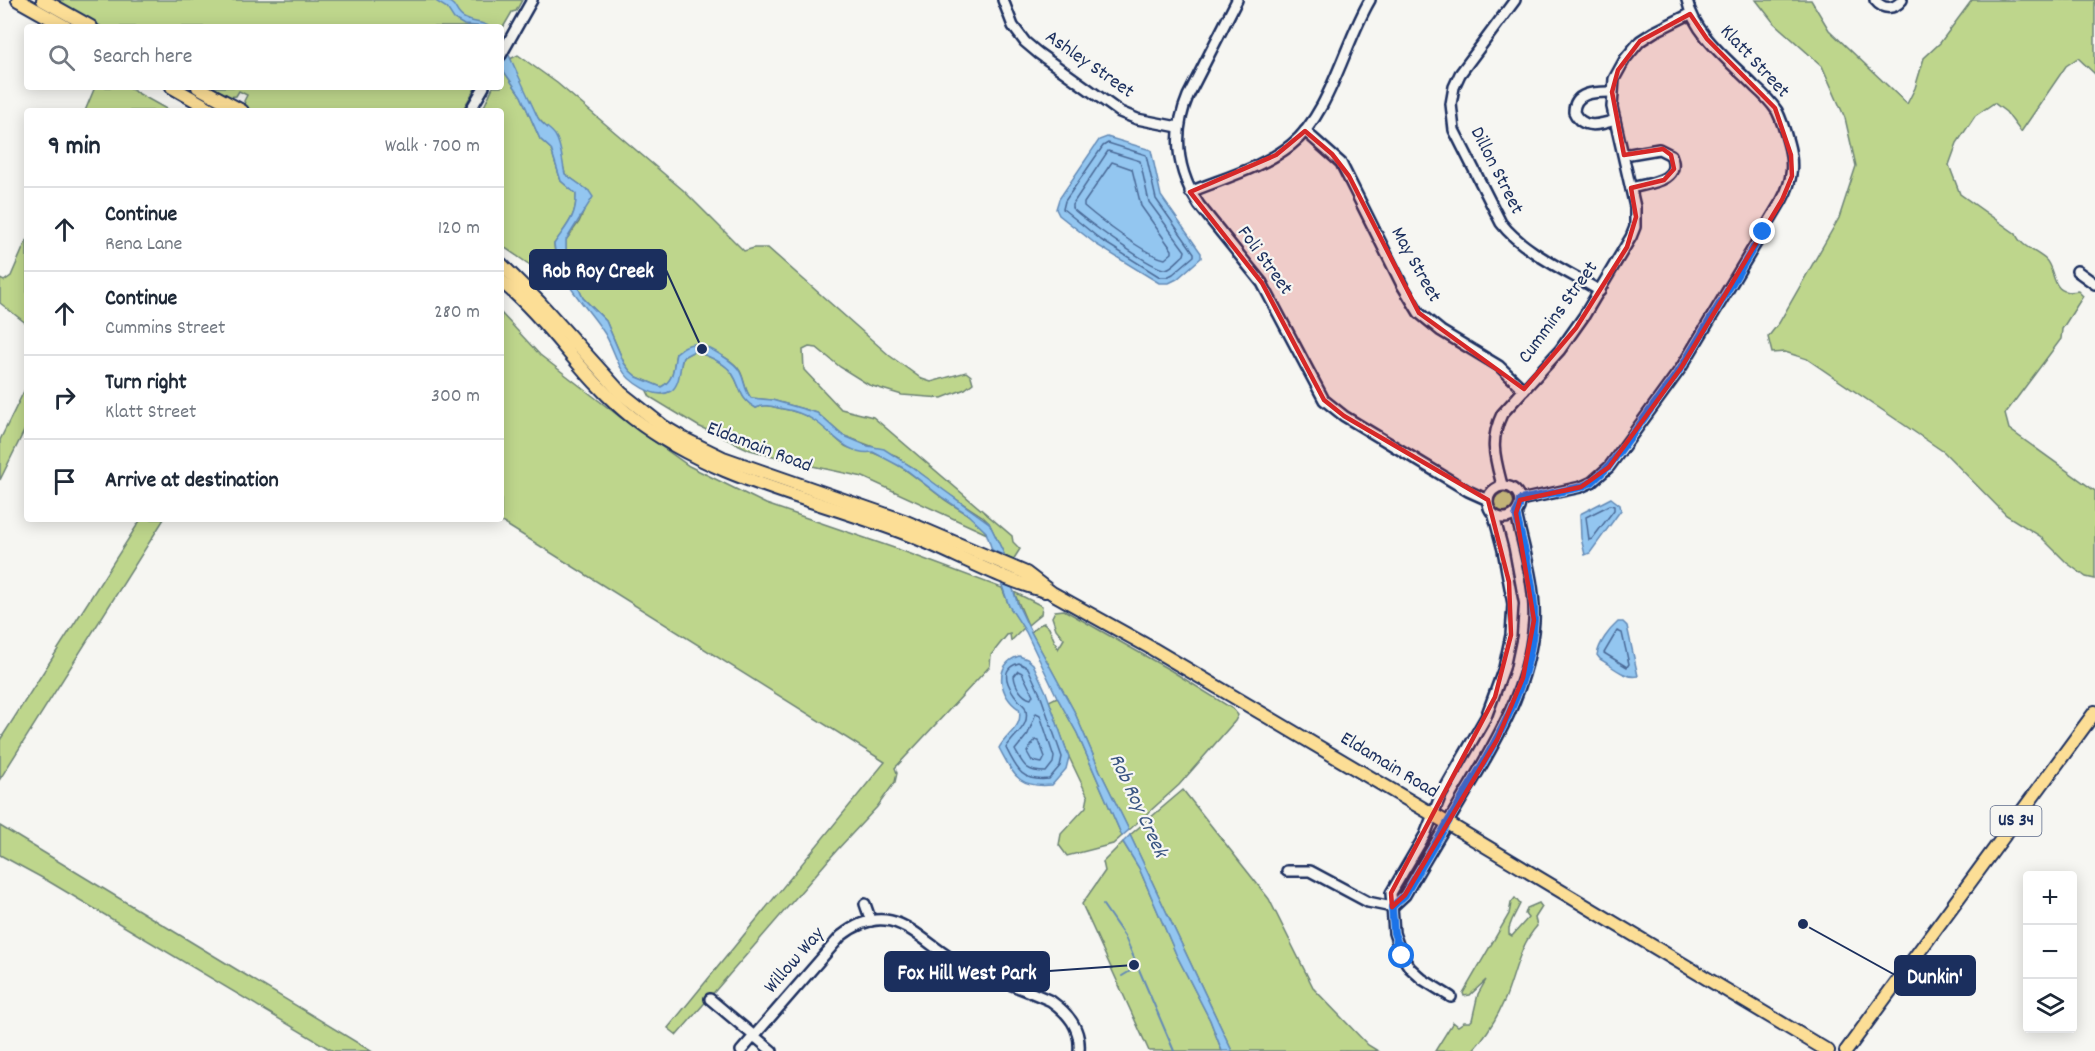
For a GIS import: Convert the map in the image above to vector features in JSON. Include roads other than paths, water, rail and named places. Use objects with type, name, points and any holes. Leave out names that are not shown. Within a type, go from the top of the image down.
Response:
[{"type":"main road","points":[[18,0],[61,24]]},
{"type":"main road","points":[[44,0],[86,24]]},
{"type":"main road","points":[[177,90],[209,108]]},
{"type":"main road","points":[[203,90],[233,108]]},
{"type":"main road","name":"Eldamain Road","points":[[504,267],[540,303],[621,393],[671,431],[723,458],[864,506],[1026,573],[1052,592],[1448,823],[1828,1051]]},
{"type":"main road","name":"Eldamain Road","points":[[504,284],[538,317],[599,386],[631,416],[657,436],[692,456],[730,474],[906,534],[1022,585],[1052,592]]},
{"type":"main road","name":"US 34","points":[[1846,1051],[2095,712]]},
{"type":"street","points":[[504,50],[532,0]]},
{"type":"street","name":"Ashley Street","points":[[1003,0],[1013,26],[1025,42],[1038,53],[1120,112],[1151,123],[1178,127]]},
{"type":"street","name":"Foli Street","points":[[1236,0],[1187,97],[1178,127],[1179,160],[1190,192],[1262,283],[1324,399],[1350,420],[1468,491],[1488,500]]},
{"type":"street","points":[[1190,192],[1276,155],[1305,131],[1325,100],[1351,36],[1370,0]]},
{"type":"street","name":"Dillon Street","points":[[1515,0],[1456,82],[1451,104],[1454,130],[1501,223],[1510,234],[1523,245],[1600,291]]},
{"type":"street","name":"Klatt Street","points":[[1520,500],[1581,487],[1592,482],[1609,466],[1681,368],[1782,200],[1791,181],[1791,152],[1782,120],[1776,110],[1707,39],[1690,14],[1687,0]]},
{"type":"street","points":[[1875,0],[1881,6],[1889,8],[1897,6],[1902,0]]},
{"type":"street","name":"Cummins Street","points":[[1502,485],[1495,455],[1494,436],[1502,414],[1560,350],[1600,291],[1627,247],[1634,230],[1635,207],[1612,107],[1614,79],[1633,48],[1654,32],[1690,14]]},
{"type":"street","points":[[472,108],[482,90]]},
{"type":"street","points":[[1612,92],[1586,94],[1577,101],[1574,108],[1575,116],[1586,124],[1595,125],[1615,120]]},
{"type":"street","name":"May Street","points":[[1305,131],[1341,163],[1402,285],[1419,313],[1441,331],[1499,366],[1524,390]]},
{"type":"street","points":[[1624,155],[1659,148],[1671,155],[1674,163],[1670,175],[1664,180],[1631,188]]},
{"type":"street","points":[[2077,271],[2095,284]]},
{"type":"street","points":[[1451,997],[1422,980],[1410,969],[1402,956],[1394,933],[1391,893],[1425,835],[1432,814],[1486,717],[1500,683],[1509,648],[1513,604],[1494,516],[1488,500],[1491,492],[1502,485],[1515,490],[1520,500],[1516,513],[1509,518],[1494,516]]},
{"type":"street","points":[[1392,907],[1405,895],[1513,709],[1527,660],[1534,620],[1533,596],[1516,513]]},
{"type":"street","points":[[1287,872],[1310,871],[1368,902],[1392,907]]},
{"type":"street","points":[[865,904],[871,921],[890,921],[904,925],[962,965],[1051,1001],[1072,1020],[1077,1032],[1079,1051]]},
{"type":"street","name":"Willow Way","points":[[741,1051],[841,936],[854,926],[871,921]]},
{"type":"street","points":[[710,999],[772,1051]]},
{"type":"water","points":[[434,0],[449,2],[461,16],[484,24],[462,24],[454,19],[447,8]]},
{"type":"water","points":[[504,47],[538,118],[557,139],[565,174],[589,191],[593,197],[566,240],[566,260],[583,298],[606,321],[624,363],[630,371],[637,377],[661,387],[671,377],[676,353],[691,344],[708,348],[728,359],[737,368],[751,398],[772,400],[817,413],[842,435],[868,446],[884,449],[912,467],[989,523],[1005,556],[992,550],[986,532],[966,513],[905,469],[873,452],[856,451],[848,447],[815,421],[802,414],[770,406],[756,408],[743,396],[732,373],[724,365],[709,357],[694,351],[683,357],[677,384],[671,391],[650,392],[636,384],[621,368],[606,335],[572,290],[556,257],[554,244],[573,215],[576,194],[561,181],[551,149],[540,139],[521,96],[504,71]]},
{"type":"water","points":[[1107,137],[1151,150],[1161,196],[1201,253],[1201,258],[1169,283],[1159,283],[1097,245],[1059,215],[1056,209],[1059,199],[1099,140]]},
{"type":"water","points":[[1611,498],[1620,505],[1621,510],[1590,553],[1585,555],[1581,538],[1580,514]]},
{"type":"water","points":[[1000,580],[1012,586],[1031,632],[1074,711],[1129,830],[1122,836],[1077,733],[1026,632],[1009,606]]},
{"type":"water","points":[[1618,622],[1623,622],[1627,626],[1638,676],[1623,674],[1597,655],[1605,637]]},
{"type":"water","points":[[1019,656],[1033,664],[1046,692],[1069,757],[1066,769],[1052,785],[1031,784],[1018,778],[999,748],[1019,721],[1019,709],[1007,697],[1002,673],[1010,660]]},
{"type":"water","points":[[1130,835],[1232,1051],[1222,1051],[1210,1020],[1176,954],[1139,868],[1123,842]]},
{"type":"waterway","points":[[1103,905],[1125,937],[1174,1051]]},
{"type":"waterway","points":[[1122,976],[1137,967]]},
{"type":"place","name":"Rob Roy Creek","points":[[702,349]]},
{"type":"place","name":"Dunkin'","points":[[1803,924]]},
{"type":"place","name":"Fox Hill West Park","points":[[1134,965]]}]
